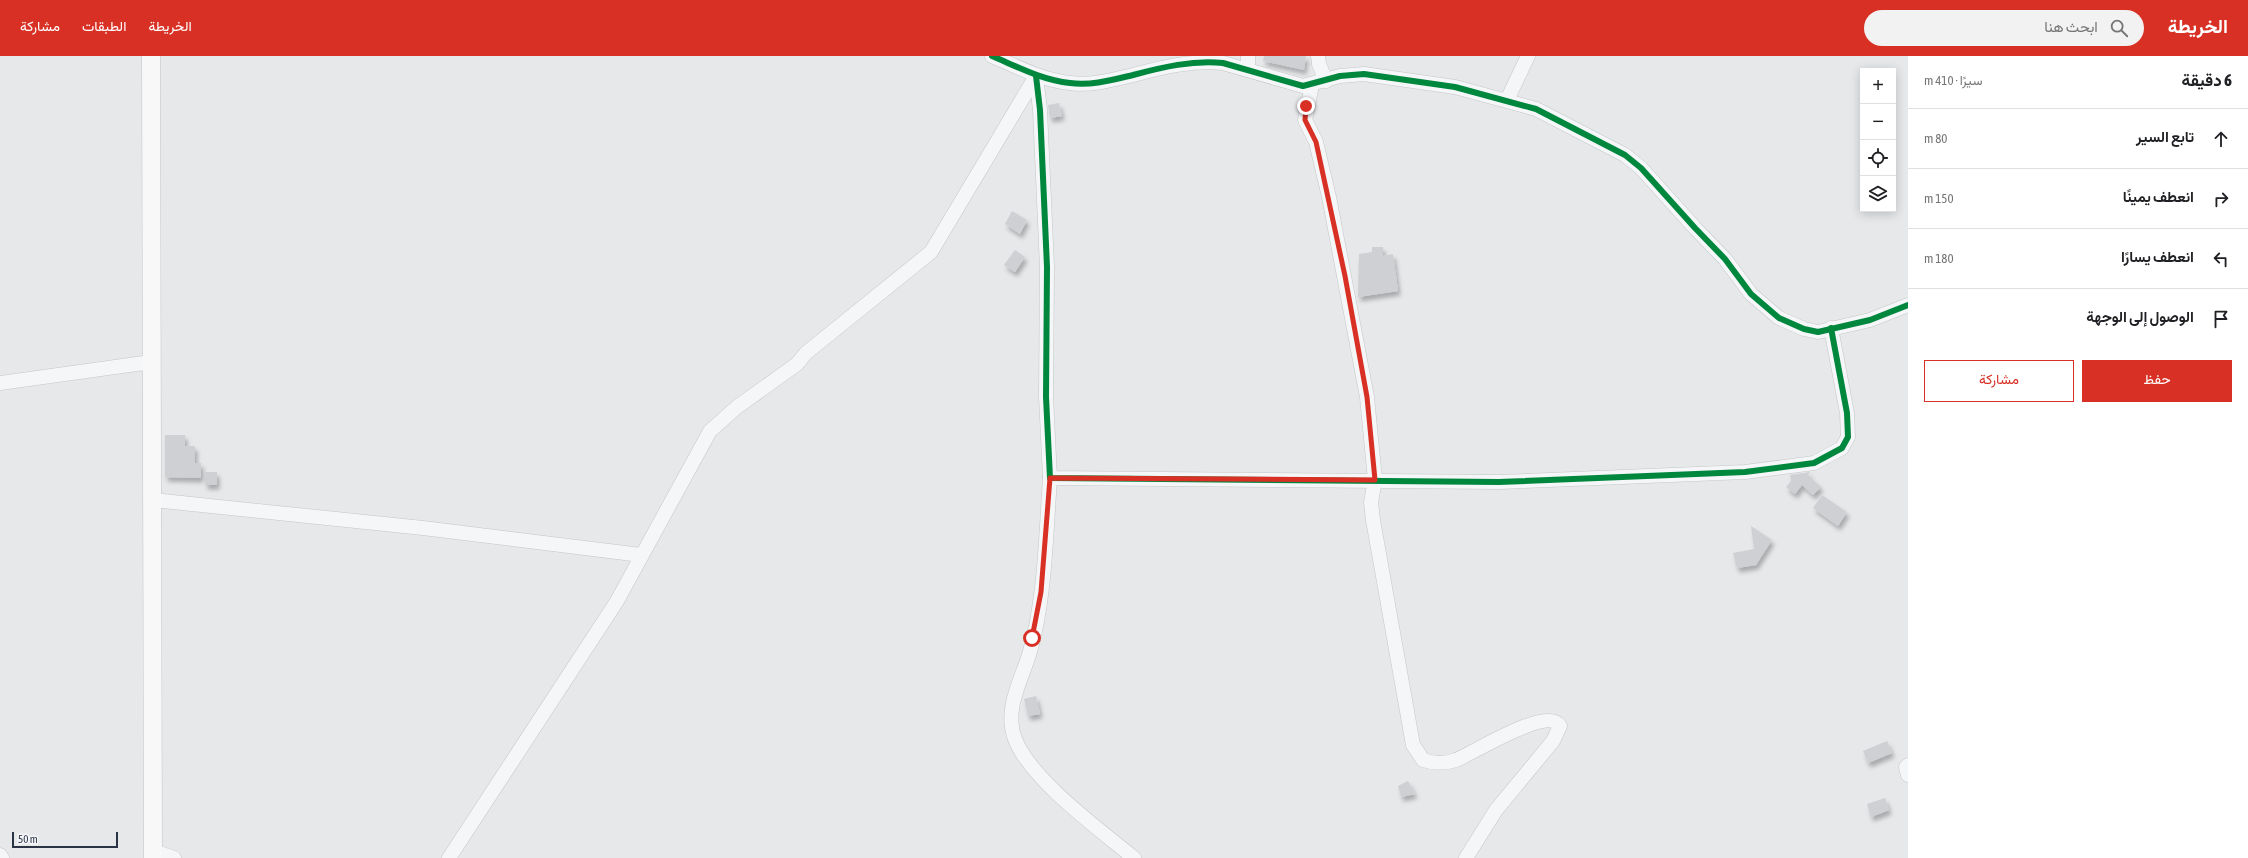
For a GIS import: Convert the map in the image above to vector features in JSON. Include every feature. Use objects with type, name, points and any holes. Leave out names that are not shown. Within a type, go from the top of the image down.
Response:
[{"type":"main road","points":[[151,56],[151,362],[154,500],[154,854]]},
{"type":"street","points":[[992,56],[1036,76],[1070,83],[1085,84],[1105,81],[1193,62],[1223,63],[1239,64],[1303,86],[1312,85],[1340,76],[1364,74],[1455,87],[1507,100],[1536,109],[1625,155],[1641,168],[1694,228],[1726,259],[1751,294],[1779,318],[1818,332],[1870,320],[1908,305]]},
{"type":"street","points":[[1239,64],[1248,56]]},
{"type":"street","points":[[1318,56],[1319,64],[1326,81]]},
{"type":"street","points":[[1507,100],[1528,56]]},
{"type":"street","points":[[1036,76],[1040,110],[1047,267],[1046,397],[1050,478],[1041,592],[1029,654],[1012,702],[1012,727],[1018,744],[1032,767],[1079,812],[1134,858]]},
{"type":"street","points":[[449,858],[617,601],[710,431],[737,407],[797,364],[806,353],[931,252],[1036,76]]},
{"type":"street","points":[[1312,85],[1305,120],[1316,142],[1345,276],[1367,397],[1375,480],[1371,502],[1376,539],[1410,731],[1417,754],[1423,760],[1440,764],[1456,760],[1512,731],[1531,724],[1548,720],[1554,721],[1560,726],[1553,741],[1496,810],[1466,858]]},
{"type":"street","points":[[1050,478],[1499,482],[1745,472],[1814,463],[1842,448],[1848,437],[1847,413],[1831,328]]},
{"type":"street","points":[[0,383],[151,362]]},
{"type":"street","points":[[154,500],[423,528],[641,555]]},
{"type":"street","points":[[1908,765],[1906,767],[1908,775]]},
{"type":"street","points":[[154,854],[174,858]]},
{"type":"building","points":[[1264,56],[1306,56],[1304,70],[1263,61]]},
{"type":"building","points":[[1059,103],[1062,116],[1050,118],[1048,105]]},
{"type":"building","points":[[1012,211],[1027,220],[1020,234],[1005,224]]},
{"type":"building","points":[[1372,247],[1383,247],[1383,256],[1393,254],[1398,291],[1358,297],[1359,254],[1372,252]]},
{"type":"building","points":[[1015,250],[1025,257],[1015,272],[1004,265]]},
{"type":"building","points":[[165,435],[185,435],[185,446],[195,446],[195,463],[201,463],[201,478],[165,477]]},
{"type":"building","points":[[205,472],[217,472],[217,485],[205,485]]},
{"type":"building","points":[[1810,472],[1808,475],[1821,487],[1813,495],[1802,485],[1795,494],[1786,487],[1791,481],[1790,475]]},
{"type":"building","points":[[1822,495],[1847,512],[1838,526],[1813,508]]},
{"type":"building","points":[[1751,526],[1772,540],[1756,565],[1737,568],[1733,553],[1754,549]]},
{"type":"building","points":[[1036,696],[1040,714],[1028,716],[1024,699]]},
{"type":"building","points":[[1887,741],[1892,753],[1868,763],[1863,751]]},
{"type":"building","points":[[1408,781],[1415,794],[1401,797],[1398,786]]},
{"type":"building","points":[[1885,798],[1889,810],[1871,817],[1867,804]]},
{"type":"cycle path","points":[[992,56],[1040,76],[1078,84],[1102,82],[1155,69],[1189,63],[1211,62],[1223,63],[1303,86],[1340,76],[1364,74],[1455,87],[1536,109],[1625,155],[1641,168],[1725,259],[1751,294],[1779,318],[1804,329],[1818,332],[1870,320],[1908,305]]},
{"type":"cycle path","points":[[1036,76],[1040,110],[1047,267],[1046,397],[1050,478],[1499,482],[1745,472],[1814,463],[1842,448],[1848,437],[1847,413],[1831,328]]},
{"type":"route","points":[[1032,638],[1041,592],[1050,478],[1375,480],[1367,397],[1345,276],[1329,196],[1316,142],[1305,120],[1306,106]]}]
